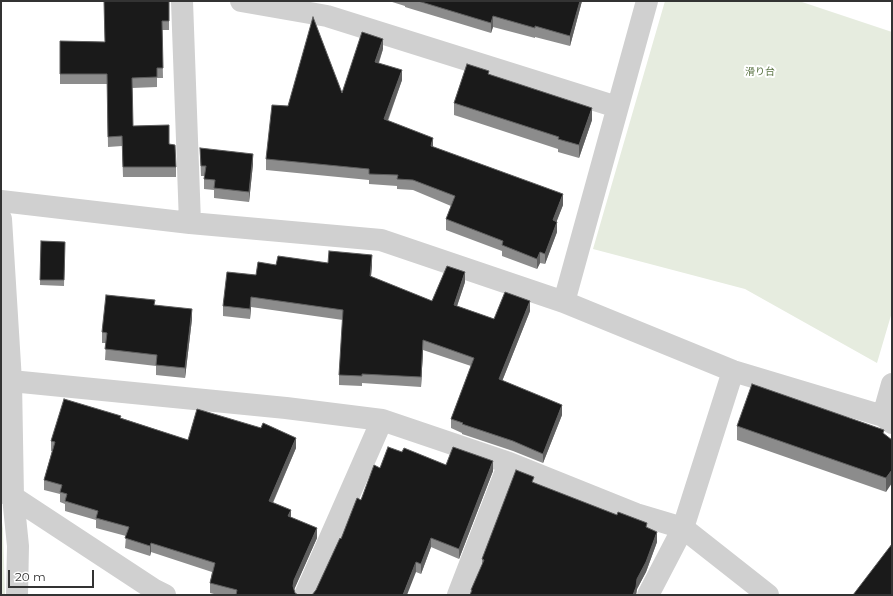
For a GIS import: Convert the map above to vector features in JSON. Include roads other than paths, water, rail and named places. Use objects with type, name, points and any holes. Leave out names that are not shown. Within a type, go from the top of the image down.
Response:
[{"type":"street","points":[[182,1],[190,223]]},
{"type":"street","points":[[241,1],[327,16],[617,107]]},
{"type":"street","points":[[564,302],[647,1]]},
{"type":"street","points":[[1,201],[190,223],[381,240],[564,302],[733,371],[888,419],[892,384]]},
{"type":"street","points":[[1,219],[12,381],[7,494],[18,546],[17,595]]},
{"type":"street","points":[[648,595],[683,528],[733,371]]},
{"type":"street","points":[[12,381],[286,408],[382,420],[509,463],[636,514],[683,528],[768,595]]},
{"type":"street","points":[[304,595],[382,420]]},
{"type":"street","points":[[458,595],[509,463]]},
{"type":"street","points":[[7,494],[153,589],[165,595]]},
{"type":"park label","name":"滑り台","points":[[760,72]]}]
